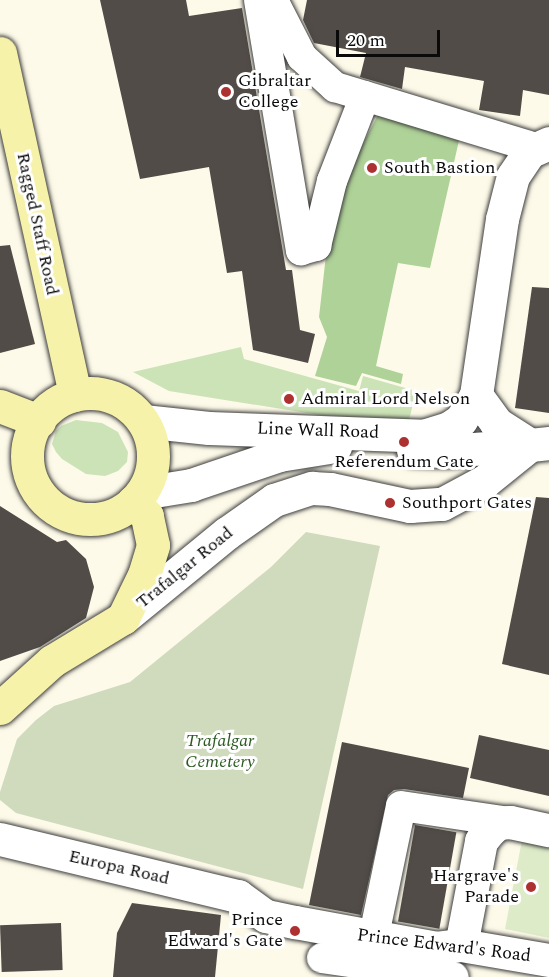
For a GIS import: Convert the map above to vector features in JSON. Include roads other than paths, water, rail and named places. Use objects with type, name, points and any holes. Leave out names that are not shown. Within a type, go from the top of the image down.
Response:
[{"type":"main road","name":"Ragged Staff Road","points":[[0,53],[75,395]]},
{"type":"main road","points":[[100,394],[113,397],[134,411],[142,421],[153,444],[154,457],[148,482],[137,498],[125,509],[104,518],[81,519],[70,516],[42,498],[28,467],[28,451],[39,421],[48,409],[75,395],[100,394]]},
{"type":"main road","points":[[0,406],[39,421]]},
{"type":"main road","points":[[0,448],[28,467]]},
{"type":"main road","points":[[123,618],[144,575],[153,545],[147,516],[137,498]]},
{"type":"main road","name":"Trafalgar Road","points":[[0,708],[52,662],[123,618]]},
{"type":"street","points":[[259,0],[301,250],[316,246],[332,181],[364,96]]},
{"type":"street","points":[[268,0],[275,4],[302,57],[334,87],[542,146]]},
{"type":"street","name":"Line Wall Road","points":[[142,421],[209,428],[423,436],[435,434],[461,420],[476,395],[509,189],[522,161],[542,146]]},
{"type":"street","points":[[476,395],[496,423],[539,444]]},
{"type":"street","points":[[137,498],[191,485],[279,455],[316,449],[369,446],[445,451],[539,444]]},
{"type":"street","name":"Trafalgar Road","points":[[123,618],[227,533],[274,500],[312,488],[330,489],[390,503],[425,507],[442,504],[485,481],[539,444]]},
{"type":"street","points":[[370,951],[401,806],[549,830]]},
{"type":"street","points":[[461,945],[481,842],[498,823],[510,822]]},
{"type":"street","name":"Europa Road","points":[[0,839],[238,896]]},
{"type":"street","name":"Prince Edward's Road","points":[[238,896],[266,916],[370,951],[461,945],[549,960]]},
{"type":"street","points":[[322,958],[370,951],[454,977]]},
{"type":"place","name":"Gibraltar College","points":[[226,92]]},
{"type":"place","name":"South Bastion","points":[[372,168]]},
{"type":"place","name":"Admiral Lord Nelson","points":[[289,399]]},
{"type":"place","name":"Referendum Gate","points":[[404,442]]},
{"type":"place","name":"Southport Gates","points":[[390,503]]},
{"type":"place","name":"Hargrave's Parade","points":[[531,887]]},
{"type":"place","name":"Prince Edward's Gate","points":[[295,931]]},
{"type":"park label","name":"Trafalgar Cemetery","points":[[220,752]]}]
